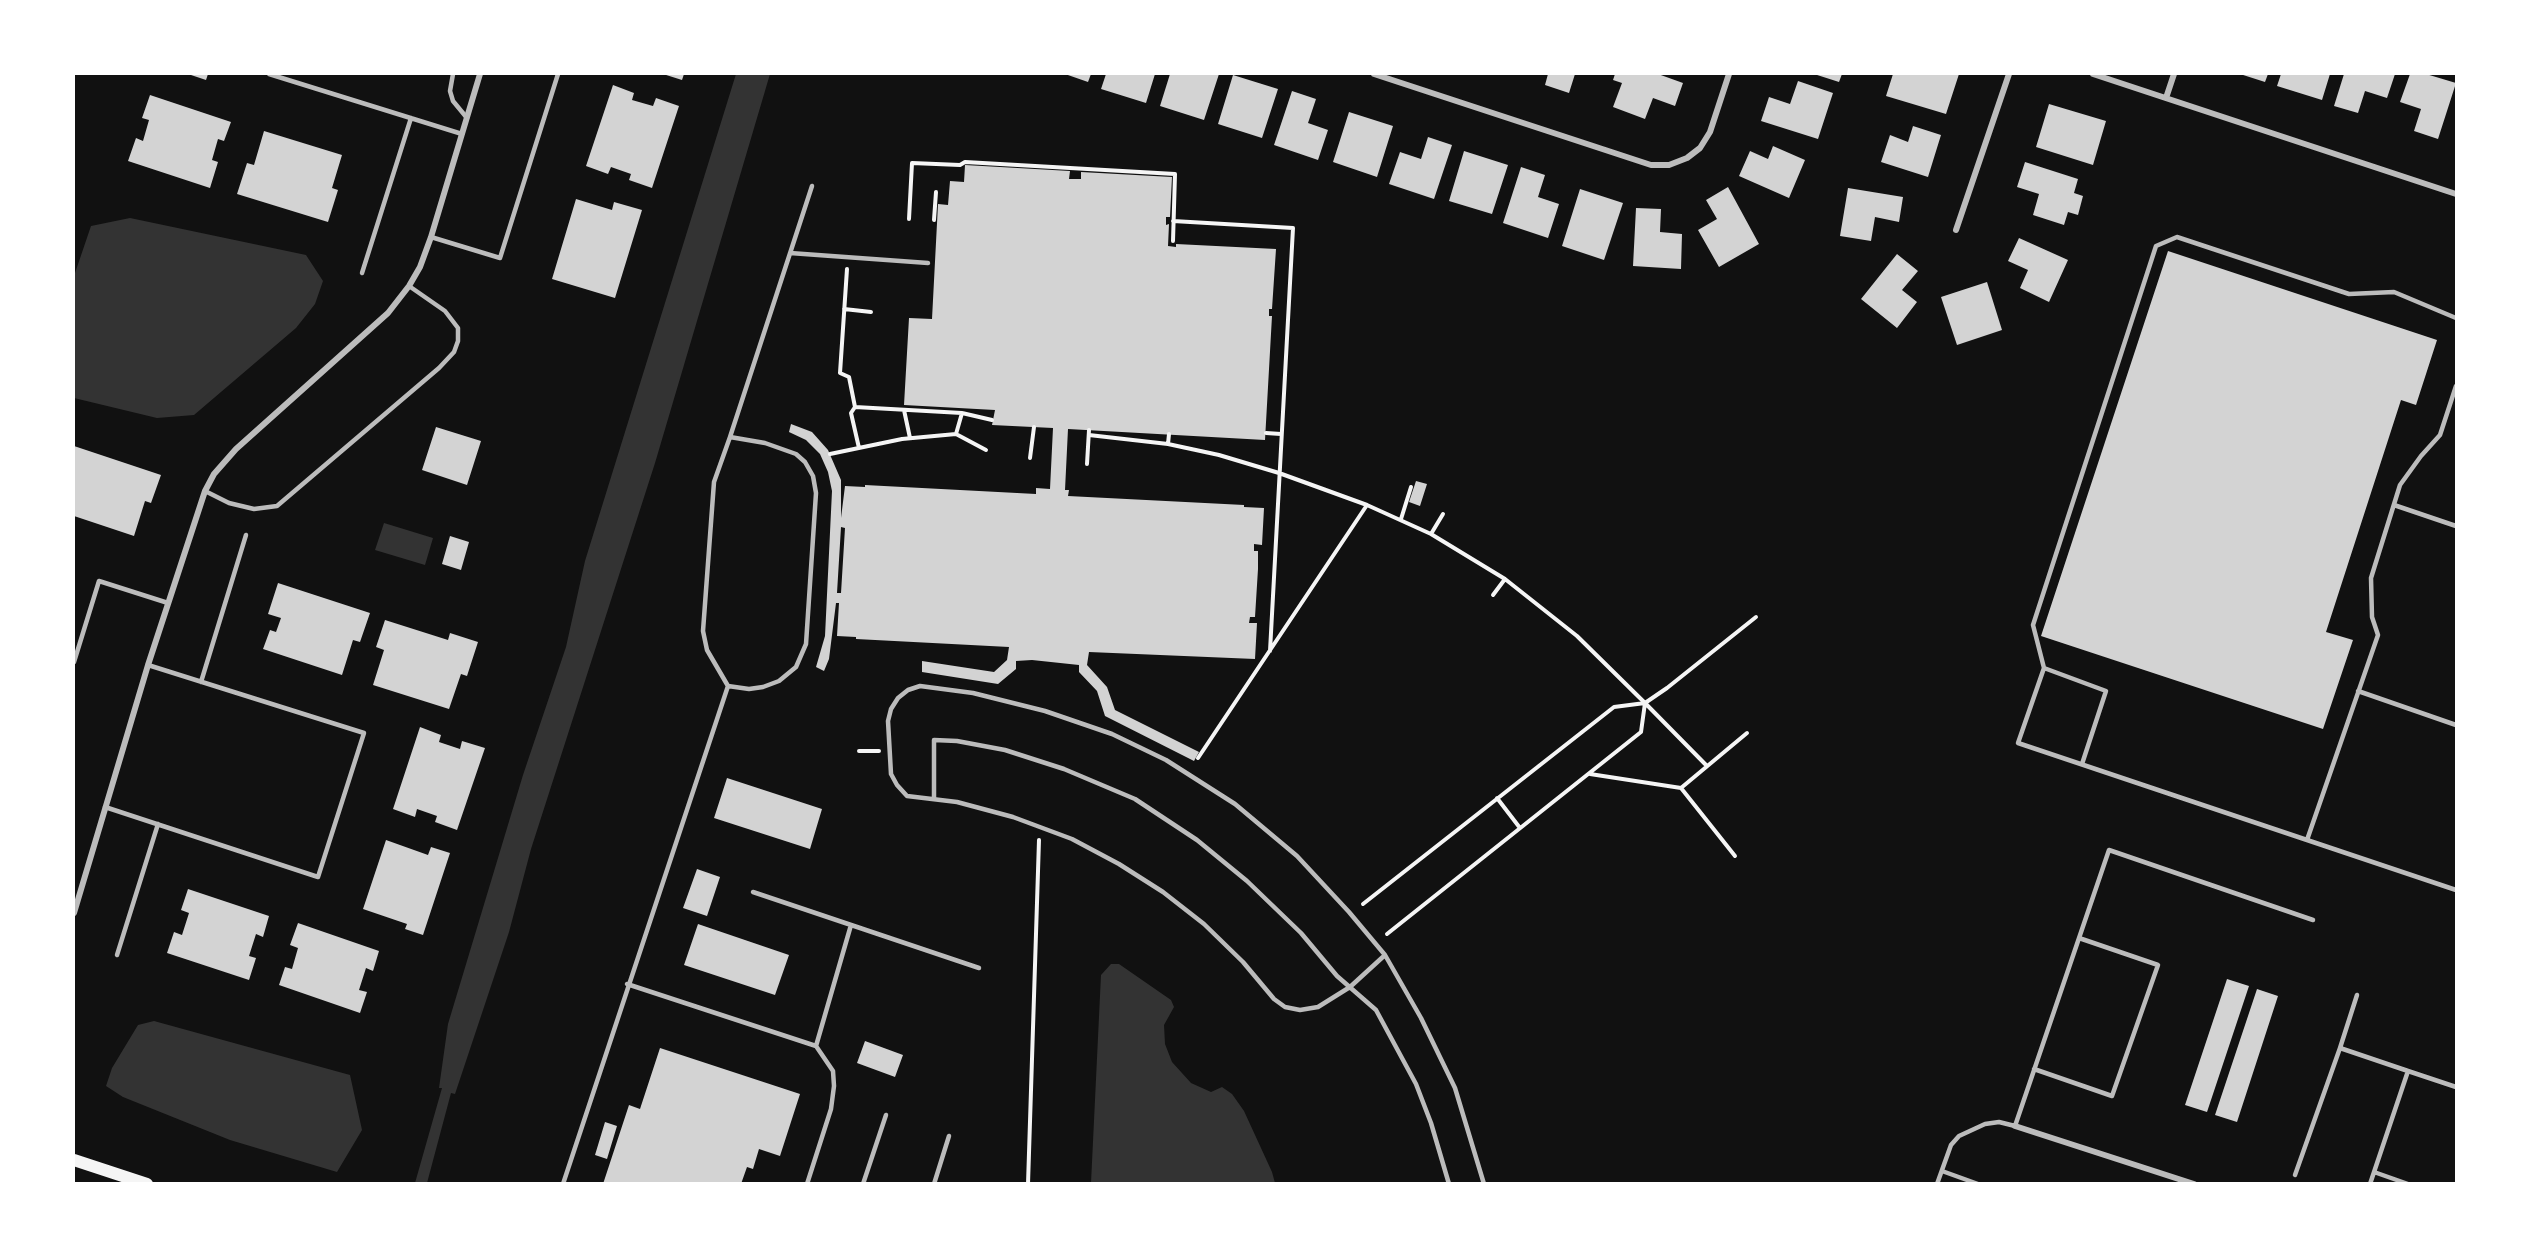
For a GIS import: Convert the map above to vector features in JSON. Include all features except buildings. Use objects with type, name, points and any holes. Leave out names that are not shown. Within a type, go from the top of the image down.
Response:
[{"type":"main road","points":[[74,1160],[147,1184]]},
{"type":"street","points":[[74,913],[148,665],[205,491],[214,474],[236,449],[388,313],[409,286],[420,267],[431,237],[480,74]]},
{"type":"street","points":[[1374,74],[1651,165],[1669,165],[1687,159],[1700,148],[1710,132],[1729,74]]},
{"type":"street","points":[[1956,230],[2008,74]]},
{"type":"street","points":[[2093,74],[2457,194]]},
{"type":"street","points":[[2166,98],[2174,74]]},
{"type":"street","points":[[2015,1126],[2194,1184]]},
{"type":"lane","points":[[269,74],[462,134]]},
{"type":"lane","points":[[453,74],[450,91],[453,101],[467,117]]},
{"type":"lane","points":[[431,237],[500,258],[558,74]]},
{"type":"lane","points":[[362,273],[411,118]]},
{"type":"lane","points":[[563,1184],[627,984],[728,686],[707,650],[703,630],[714,482],[812,186]]},
{"type":"lane","points":[[2457,318],[2394,292],[2349,294],[2177,237],[2156,246],[2033,625],[2044,668],[2018,743],[2457,890]]},
{"type":"lane","points":[[790,253],[928,262]]},
{"type":"lane","points":[[205,491],[229,503],[254,509],[277,506],[440,368],[454,352],[458,341],[458,328],[444,311],[409,286]]},
{"type":"lane","points":[[2307,840],[2378,635],[2372,617],[2371,578],[2400,485],[2440,435],[2457,386]]},
{"type":"lane","points":[[728,686],[749,689],[779,681],[796,667],[802,657],[806,644],[816,493],[813,476],[805,462],[796,454],[765,443],[730,437]]},
{"type":"lane","points":[[2394,505],[2457,526]]},
{"type":"lane","points":[[201,682],[246,535]]},
{"type":"lane","points":[[74,662],[99,581],[168,603]]},
{"type":"lane","points":[[105,807],[318,877],[364,733],[148,665]]},
{"type":"lane","points":[[2044,668],[2106,691],[2082,764]]},
{"type":"lane","points":[[1384,956],[1350,987],[1318,1007],[1300,1010],[1285,1007],[1274,999],[1243,962],[1204,924],[1163,891],[1119,864],[1072,839],[1013,817],[957,802],[907,796],[891,774],[888,721],[894,703],[908,690],[920,686],[973,693],[1044,711],[1087,725],[1166,760],[1235,804],[1297,856],[1349,912],[1384,956],[1421,1018],[1455,1088],[1484,1184]]},
{"type":"lane","points":[[2358,691],[2457,724]]},
{"type":"lane","points":[[933,799],[933,740],[957,741],[1005,750],[1064,769],[1135,799],[1197,840],[1247,881],[1301,933],[1337,976],[1376,1010],[1399,1049],[1431,1123],[1449,1184]]},
{"type":"lane","points":[[117,955],[158,824]]},
{"type":"lane","points":[[1937,1184],[1950,1145],[1959,1136],[1985,1124],[1999,1122],[2015,1126],[2109,850],[2313,920]]},
{"type":"lane","points":[[753,892],[979,968]]},
{"type":"lane","points":[[816,1046],[851,925]]},
{"type":"lane","points":[[2034,1069],[2112,1096],[2158,965],[2079,938]]},
{"type":"lane","points":[[627,984],[816,1046],[833,1071],[834,1086],[831,1109],[807,1184]]},
{"type":"lane","points":[[2295,1175],[2357,996]]},
{"type":"lane","points":[[2340,1047],[2457,1087]]},
{"type":"lane","points":[[2370,1184],[2408,1071]]},
{"type":"lane","points":[[863,1184],[886,1115]]},
{"type":"lane","points":[[934,1184],[950,1136]]},
{"type":"lane","points":[[1942,1171],[1978,1184]]},
{"type":"lane","points":[[2374,1172],[2408,1184]]},
{"type":"path","points":[[909,219],[912,163],[960,165],[965,162],[1175,174],[1173,241]]},
{"type":"path","points":[[934,220],[936,192]]},
{"type":"path","points":[[1173,221],[1293,228],[1269,652]]},
{"type":"path","points":[[849,257],[840,373],[849,377],[855,407],[851,413],[859,448]]},
{"type":"path","points":[[844,309],[871,312]]},
{"type":"path","points":[[855,407],[962,413],[992,420]]},
{"type":"path","points":[[904,410],[910,439]]},
{"type":"path","points":[[956,434],[962,413]]},
{"type":"path","points":[[1030,458],[1034,427]]},
{"type":"path","points":[[1087,464],[1089,433],[1168,444],[1220,455],[1279,473],[1401,519],[1431,534],[1505,579],[1577,636],[1707,766]]},
{"type":"path","points":[[1266,433],[1281,434]]},
{"type":"path","points":[[830,454],[910,439],[956,434],[986,450]]},
{"type":"path","points":[[1168,444],[1170,434]]},
{"type":"path","points":[[1401,519],[1411,487]]},
{"type":"path","points":[[1198,758],[1367,505]]},
{"type":"path","points":[[1431,534],[1443,514]]},
{"type":"path","points":[[1493,595],[1505,579]]},
{"type":"path","points":[[1363,904],[1614,707],[1645,703],[1756,617]]},
{"type":"path","points":[[1387,934],[1641,732],[1645,703]]},
{"type":"path","points":[[1681,788],[1747,733]]},
{"type":"path","points":[[859,751],[878,751]]},
{"type":"path","points":[[1589,774],[1681,788],[1735,856]]},
{"type":"path","points":[[1497,798],[1520,828]]},
{"type":"path","points":[[1028,1184],[1039,839]]},
{"type":"shaded area","points":[[736,74],[770,74],[655,463],[531,849],[509,932],[455,1094],[451,1093],[427,1183],[415,1183],[442,1088],[439,1088],[448,1024],[523,775],[566,647],[585,561]]},
{"type":"shaded area","points":[[130,218],[306,255],[323,281],[315,304],[296,328],[194,415],[157,418],[74,398],[74,276],[91,226]]},
{"type":"shaded area","points":[[384,523],[433,538],[425,565],[375,550]]},
{"type":"shaded area","points":[[1111,964],[1119,964],[1171,1000],[1174,1007],[1164,1025],[1165,1044],[1172,1062],[1191,1083],[1211,1092],[1222,1087],[1232,1094],[1244,1111],[1275,1183],[1091,1183],[1101,975]]},
{"type":"shaded area","points":[[154,1021],[350,1075],[362,1130],[337,1172],[230,1140],[123,1097],[106,1086],[112,1068],[138,1025]]}]
